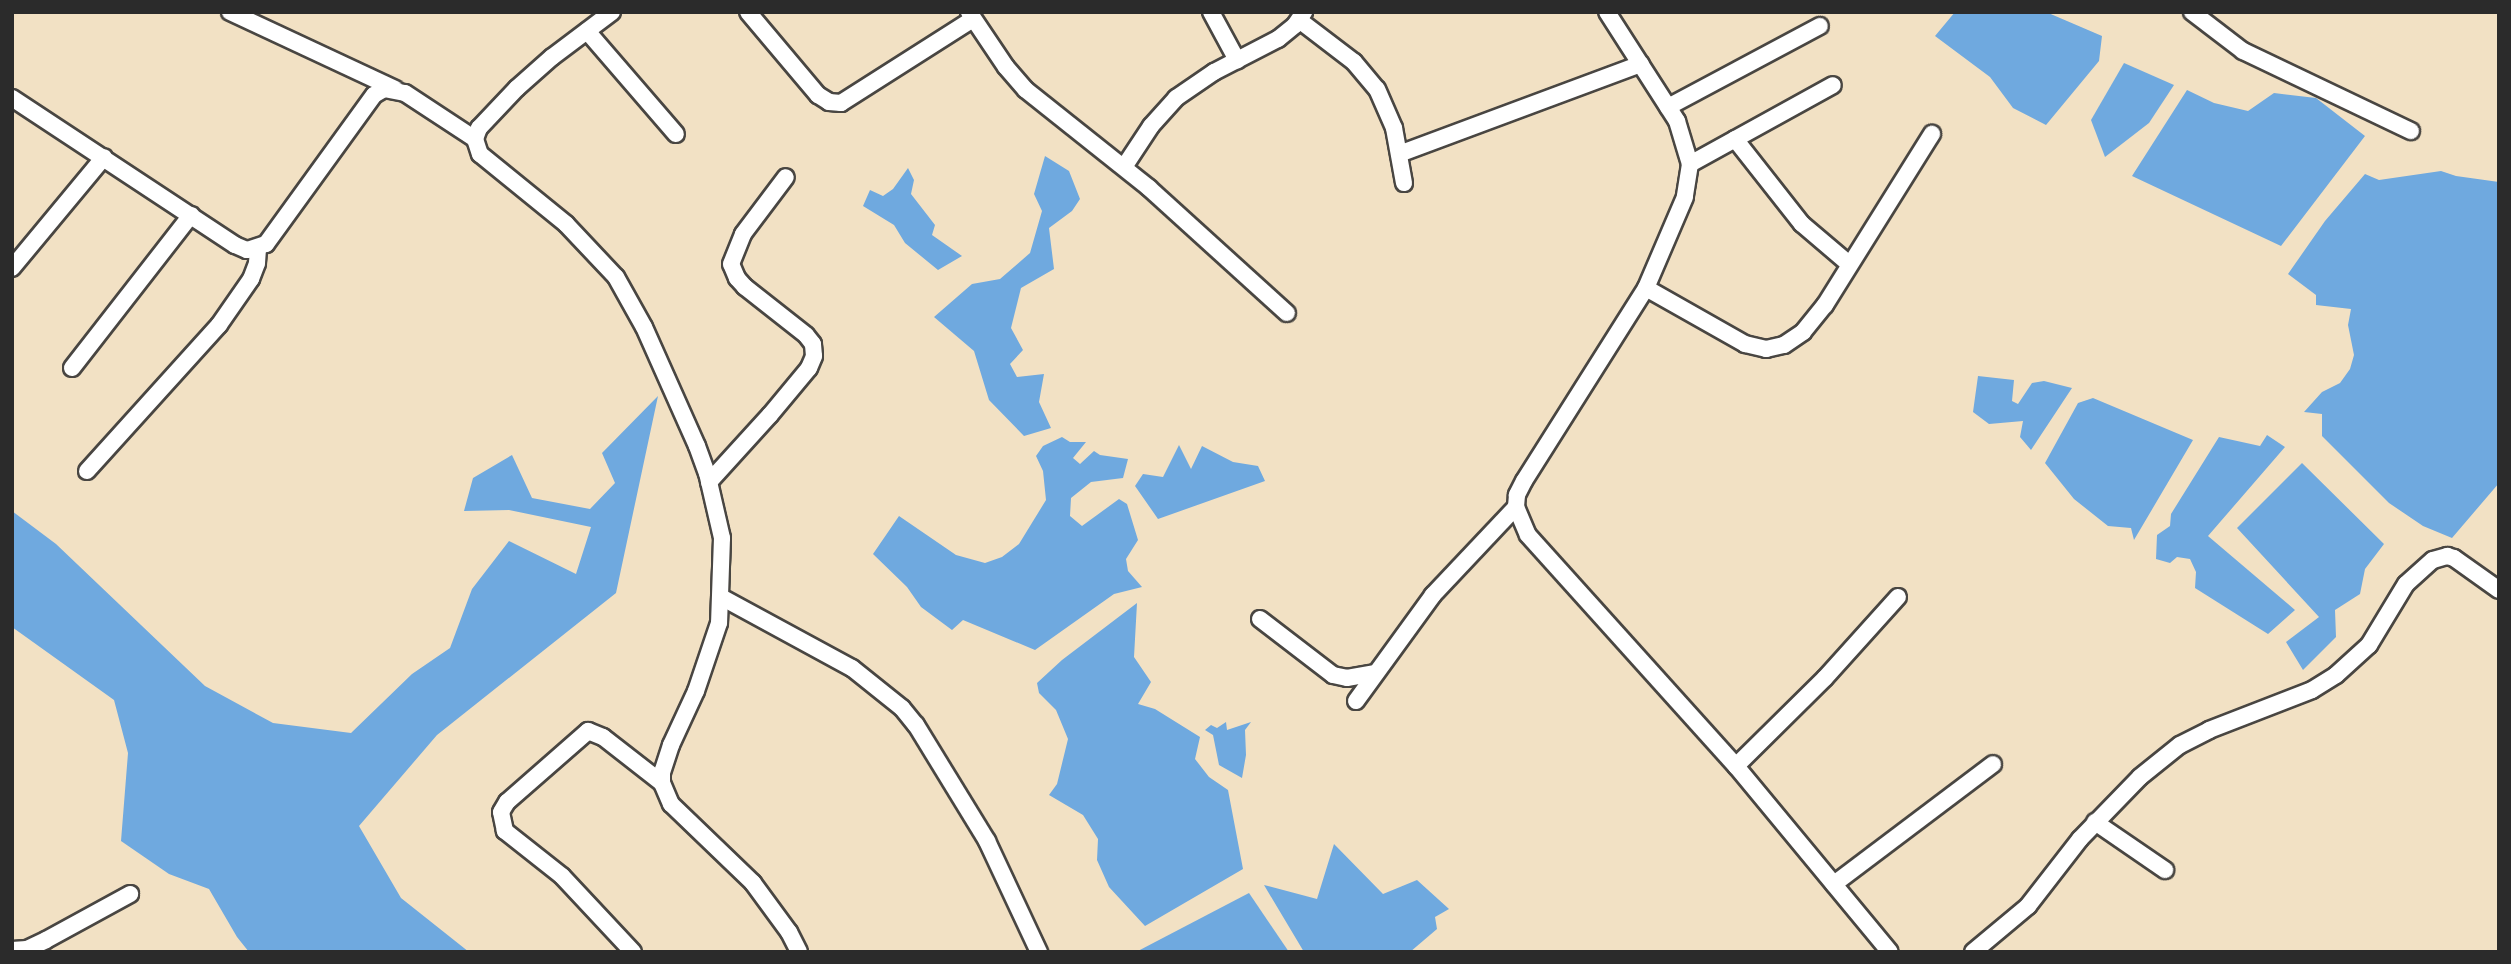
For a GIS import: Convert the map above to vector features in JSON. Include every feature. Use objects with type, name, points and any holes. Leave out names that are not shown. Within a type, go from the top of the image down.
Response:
[{"type":"street","points":[[230,12],[396,89],[475,139]]},
{"type":"street","points":[[612,12],[517,88],[479,128],[475,139],[480,154],[566,225],[615,277],[649,339],[697,446],[709,482],[722,538],[719,623],[711,653],[671,745],[662,772],[662,783],[671,804],[753,883],[789,932],[799,952]]},
{"type":"street","points":[[748,12],[818,95],[829,102],[841,103],[971,15],[1006,67],[1026,90],[1124,167],[1216,245],[1287,313]]},
{"type":"street","points":[[1210,12],[1237,60]]},
{"type":"street","points":[[1607,12],[1677,121],[1690,164],[1677,220],[1646,288],[1524,481],[1517,495],[1516,507],[1528,535],[1736,766],[1890,952]]},
{"type":"street","points":[[2192,12],[2243,51],[2412,131]]},
{"type":"street","points":[[1124,167],[1169,104],[1214,72],[1278,39],[1302,16],[1354,62],[1377,89],[1394,128],[1404,183]]},
{"type":"street","points":[[1668,107],[1821,26]]},
{"type":"street","points":[[587,31],[676,134]]},
{"type":"street","points":[[1399,154],[1641,64]]},
{"type":"street","points":[[1690,164],[1833,85]]},
{"type":"street","points":[[12,98],[235,245],[247,250],[267,244],[374,95],[384,89],[396,89]]},
{"type":"street","points":[[1646,288],[1745,344],[1766,349],[1784,345],[1803,332],[1825,305],[1932,134]]},
{"type":"street","points":[[1735,139],[1802,224],[1849,264]]},
{"type":"street","points":[[12,268],[104,157]]},
{"type":"street","points":[[709,482],[770,415],[809,368],[814,356],[813,344],[806,335],[745,287],[737,278],[731,264],[743,234],[786,177]]},
{"type":"street","points":[[72,368],[191,215]]},
{"type":"street","points":[[87,471],[219,325],[251,279],[257,263],[258,248]]},
{"type":"street","points":[[1356,701],[1433,595],[1516,507]]},
{"type":"street","points":[[1973,952],[2028,906],[2095,822],[2140,777],[2180,745],[2208,730],[2312,690],[2336,675],[2369,645],[2406,584],[2433,561],[2447,556],[2454,558],[2499,590]]},
{"type":"street","points":[[721,597],[845,663],[891,696],[902,708],[922,734],[987,841],[1039,952]]},
{"type":"street","points":[[1736,766],[1825,678],[1898,597]]},
{"type":"street","points":[[1259,619],[1333,676],[1347,678],[1376,673]]},
{"type":"street","points":[[633,952],[562,876],[505,831],[502,812],[507,802],[588,731],[603,737],[662,783]]},
{"type":"street","points":[[1834,884],[1993,764]]},
{"type":"street","points":[[2095,822],[2165,870]]},
{"type":"street","points":[[12,950],[27,949],[46,940],[130,894]]},
{"type":"water","points":[[1955,12],[2046,12],[2102,36],[2099,61],[2046,125],[2013,108],[1990,77],[1935,36]]},
{"type":"water","points":[[2124,63],[2174,85],[2149,123],[2105,157],[2091,120]]},
{"type":"water","points":[[2187,90],[2214,103],[2248,111],[2274,93],[2316,98],[2365,136],[2281,246],[2132,176]]},
{"type":"water","points":[[1045,156],[1069,171],[1080,199],[1072,211],[1049,228],[1054,269],[1021,288],[1011,328],[1023,350],[1010,364],[1017,377],[1044,374],[1039,402],[1051,428],[1024,436],[989,400],[974,351],[934,317],[972,284],[1000,279],[1030,253],[1042,211],[1034,194]]},
{"type":"water","points":[[908,168],[914,180],[911,194],[935,225],[932,235],[962,256],[938,270],[905,243],[894,225],[863,206],[870,190],[883,196],[893,189]]},
{"type":"water","points":[[2441,171],[2456,176],[2499,182],[2499,483],[2452,538],[2423,526],[2389,503],[2322,436],[2322,414],[2304,412],[2322,392],[2340,383],[2350,369],[2354,355],[2348,325],[2351,309],[2316,305],[2316,295],[2288,274],[2325,221],[2365,174],[2379,180]]},
{"type":"water","points":[[1978,376],[2014,380],[2012,401],[2018,404],[2032,383],[2044,381],[2072,388],[2031,450],[2020,437],[2023,421],[1989,424],[1973,412]]},
{"type":"water","points":[[658,396],[616,593],[437,735],[359,826],[401,898],[469,952],[249,952],[209,889],[169,874],[121,841],[128,753],[114,700],[12,627],[12,511],[56,544],[205,686],[273,723],[351,733],[412,674],[450,648],[472,589],[509,541],[576,574],[591,527],[509,510],[464,511],[473,478],[512,455],[532,498],[590,509],[615,483],[602,453]]},
{"type":"water","points":[[2093,398],[2193,440],[2134,540],[2131,528],[2108,526],[2074,499],[2045,463],[2078,403]]},
{"type":"water","points":[[2267,435],[2285,447],[2208,536],[2295,610],[2268,634],[2195,588],[2196,572],[2190,559],[2177,557],[2170,563],[2156,559],[2157,535],[2170,526],[2171,514],[2219,437],[2260,446]]},
{"type":"water","points":[[1062,437],[1070,442],[1086,442],[1073,458],[1080,464],[1094,451],[1100,455],[1128,459],[1123,478],[1091,482],[1071,498],[1070,516],[1082,526],[1119,499],[1127,504],[1138,540],[1126,559],[1128,571],[1142,587],[1114,594],[1035,650],[963,620],[952,630],[921,607],[907,587],[873,554],[899,516],[956,555],[985,563],[1002,557],[1019,544],[1046,500],[1043,471],[1036,456],[1043,446]]},
{"type":"water","points":[[1179,445],[1191,469],[1202,446],[1233,462],[1258,466],[1265,481],[1158,519],[1135,486],[1143,474],[1163,477]]},
{"type":"water","points":[[2302,463],[2384,544],[2365,569],[2360,594],[2335,610],[2336,637],[2303,670],[2286,642],[2319,617],[2237,528]]},
{"type":"water","points":[[1137,603],[1134,657],[1151,682],[1138,704],[1155,709],[1200,737],[1195,759],[1209,777],[1228,790],[1243,869],[1145,926],[1109,887],[1097,860],[1098,839],[1083,815],[1049,795],[1057,784],[1068,739],[1056,710],[1039,693],[1037,683],[1062,660]]},
{"type":"water","points":[[1226,722],[1227,730],[1251,722],[1245,730],[1246,755],[1242,778],[1219,765],[1213,735],[1205,730],[1211,725],[1217,728]]},
{"type":"water","points":[[1334,844],[1383,894],[1417,880],[1449,909],[1435,917],[1437,929],[1410,952],[1304,952],[1264,885],[1317,899]]},
{"type":"water","points":[[1249,893],[1289,952],[1136,952]]}]
